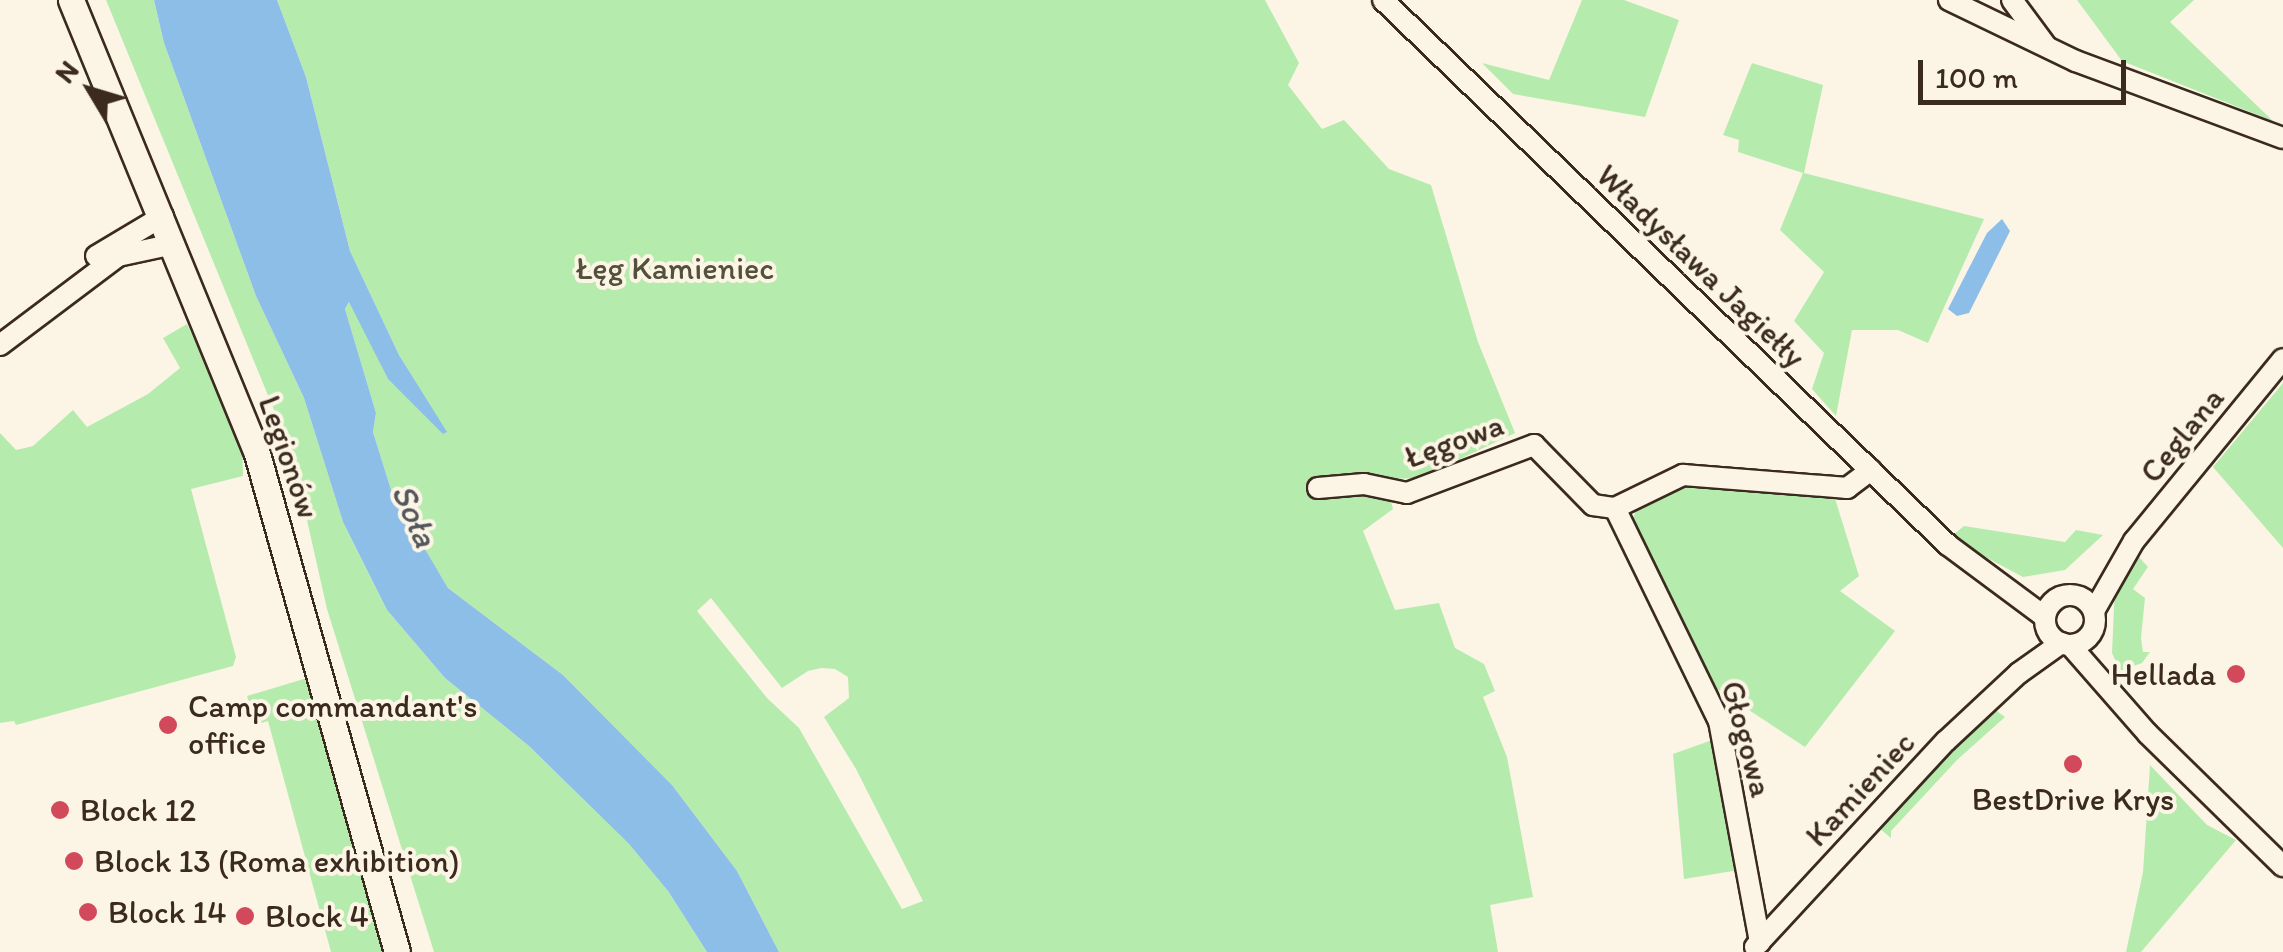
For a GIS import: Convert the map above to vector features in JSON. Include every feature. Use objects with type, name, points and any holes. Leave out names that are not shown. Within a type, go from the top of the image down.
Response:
[{"type":"main road","name":"Legionów","points":[[71,0],[256,450],[397,952]]},
{"type":"street","name":"Władysława Jagiełły","points":[[1383,0],[1871,470],[1982,571],[2056,609]]},
{"type":"street","points":[[1949,0],[2047,47],[2283,138]]},
{"type":"street","points":[[2012,0],[2047,47]]},
{"type":"street","points":[[32,319],[105,248],[163,216]]},
{"type":"street","points":[[0,345],[118,256],[174,244]]},
{"type":"street","name":"Ceglana","points":[[2094,610],[2128,550],[2283,359]]},
{"type":"street","name":"Łęgowa","points":[[1318,488],[1364,484],[1407,493],[1534,445],[1593,505],[1615,508]]},
{"type":"street","points":[[1615,508],[1683,474],[1847,488],[1871,470]]},
{"type":"street","name":"Głogowa","points":[[1615,508],[1719,721],[1756,948]]},
{"type":"street","name":"Ceglana","points":[[2056,609],[2128,550]]},
{"type":"street","points":[[2111,686],[2092,633],[2094,610],[2056,609],[2066,644],[2111,686],[2148,734],[2283,866]]},
{"type":"street","name":"Kamieniec","points":[[2019,673],[2056,609]]},
{"type":"street","name":"Kamieniec","points":[[1756,948],[1932,754],[2019,673],[2092,633]]},
{"type":"green space","points":[[106,0],[154,0],[164,43],[256,296],[304,398],[343,522],[387,610],[445,678],[529,746],[629,844],[668,891],[707,952],[434,952],[327,609],[292,454]]},
{"type":"green space","name":"Łęg Kamieniec","points":[[277,0],[1265,0],[1299,63],[1288,85],[1322,129],[1344,120],[1389,169],[1431,185],[1478,342],[1515,433],[1420,478],[1385,479],[1393,509],[1363,531],[1395,610],[1439,603],[1455,648],[1484,664],[1495,691],[1483,697],[1507,757],[1533,897],[1490,905],[1498,952],[779,952],[737,871],[672,785],[563,675],[448,588],[392,493],[373,432],[376,413],[345,309],[350,301],[388,379],[446,432],[399,355],[350,251],[306,77]],"holes":[[[711,598],[782,688],[808,671],[821,668],[835,669],[848,677],[849,698],[824,717],[856,769],[923,901],[902,909],[799,728],[767,698],[697,611]]]},
{"type":"green space","points":[[1582,0],[1624,0],[1679,20],[1645,117],[1513,94],[1482,63],[1549,80]]},
{"type":"green space","points":[[2077,0],[2194,0],[2170,22],[2273,121],[2122,61]]},
{"type":"green space","points":[[1752,63],[1823,85],[1804,173],[1984,219],[1928,343],[1898,330],[1852,330],[1836,416],[1812,389],[1824,353],[1794,321],[1824,272],[1780,230],[1803,173],[1738,152],[1739,140],[1723,135]]},
{"type":"green space","points":[[187,324],[242,443],[243,476],[191,489],[236,657],[233,666],[16,725],[14,721],[0,723],[0,433],[16,450],[33,446],[73,410],[87,427],[148,394],[180,368],[163,338]]},
{"type":"green space","points":[[2283,383],[2283,548],[2213,467]]},
{"type":"green space","points":[[1685,483],[1833,492],[1859,576],[1840,591],[1895,631],[1805,747],[1717,689],[1630,528],[1637,507]]},
{"type":"green space","points":[[1964,526],[2065,542],[2076,530],[2103,535],[2065,570],[2023,577],[1978,553],[1954,534]]},
{"type":"green space","points":[[2139,557],[2148,567],[2133,589],[2145,598],[2141,638],[2143,652],[2150,652],[2142,663],[2120,671],[2112,653],[2115,585]]},
{"type":"green space","points":[[307,678],[385,952],[331,952],[268,721],[255,725],[247,696]]},
{"type":"green space","points":[[1994,709],[2005,717],[1957,760],[1891,831],[1891,838],[1879,828],[1959,740]]},
{"type":"green space","points":[[1715,739],[1739,870],[1684,879],[1673,754]]},
{"type":"green space","points":[[2150,765],[2207,825],[2236,840],[2141,952],[2126,952],[2143,872]]},
{"type":"water","points":[[154,0],[277,0],[306,77],[350,251],[399,355],[447,432],[443,434],[388,379],[349,302],[345,309],[376,413],[373,432],[392,493],[448,588],[563,675],[672,785],[737,871],[779,952],[707,952],[668,891],[629,844],[529,746],[445,678],[387,610],[343,522],[304,398],[256,296],[164,43]]},
{"type":"water","points":[[2002,219],[2010,231],[1969,313],[1957,316],[1948,309],[1987,233]]},
{"type":"place","name":"Hellada","points":[[2236,674]]},
{"type":"place","name":"Camp commandant's office","points":[[168,725]]},
{"type":"place","name":"BestDrive Krys","points":[[2073,764]]},
{"type":"place","name":"Block 12","points":[[60,810]]},
{"type":"place","name":"Block 13 (Roma exhibition)","points":[[74,861]]},
{"type":"place","name":"Block 14","points":[[88,912]]},
{"type":"place","name":"Block 4","points":[[245,916]]},
{"type":"water label","name":"Soła","points":[[415,515]]}]
